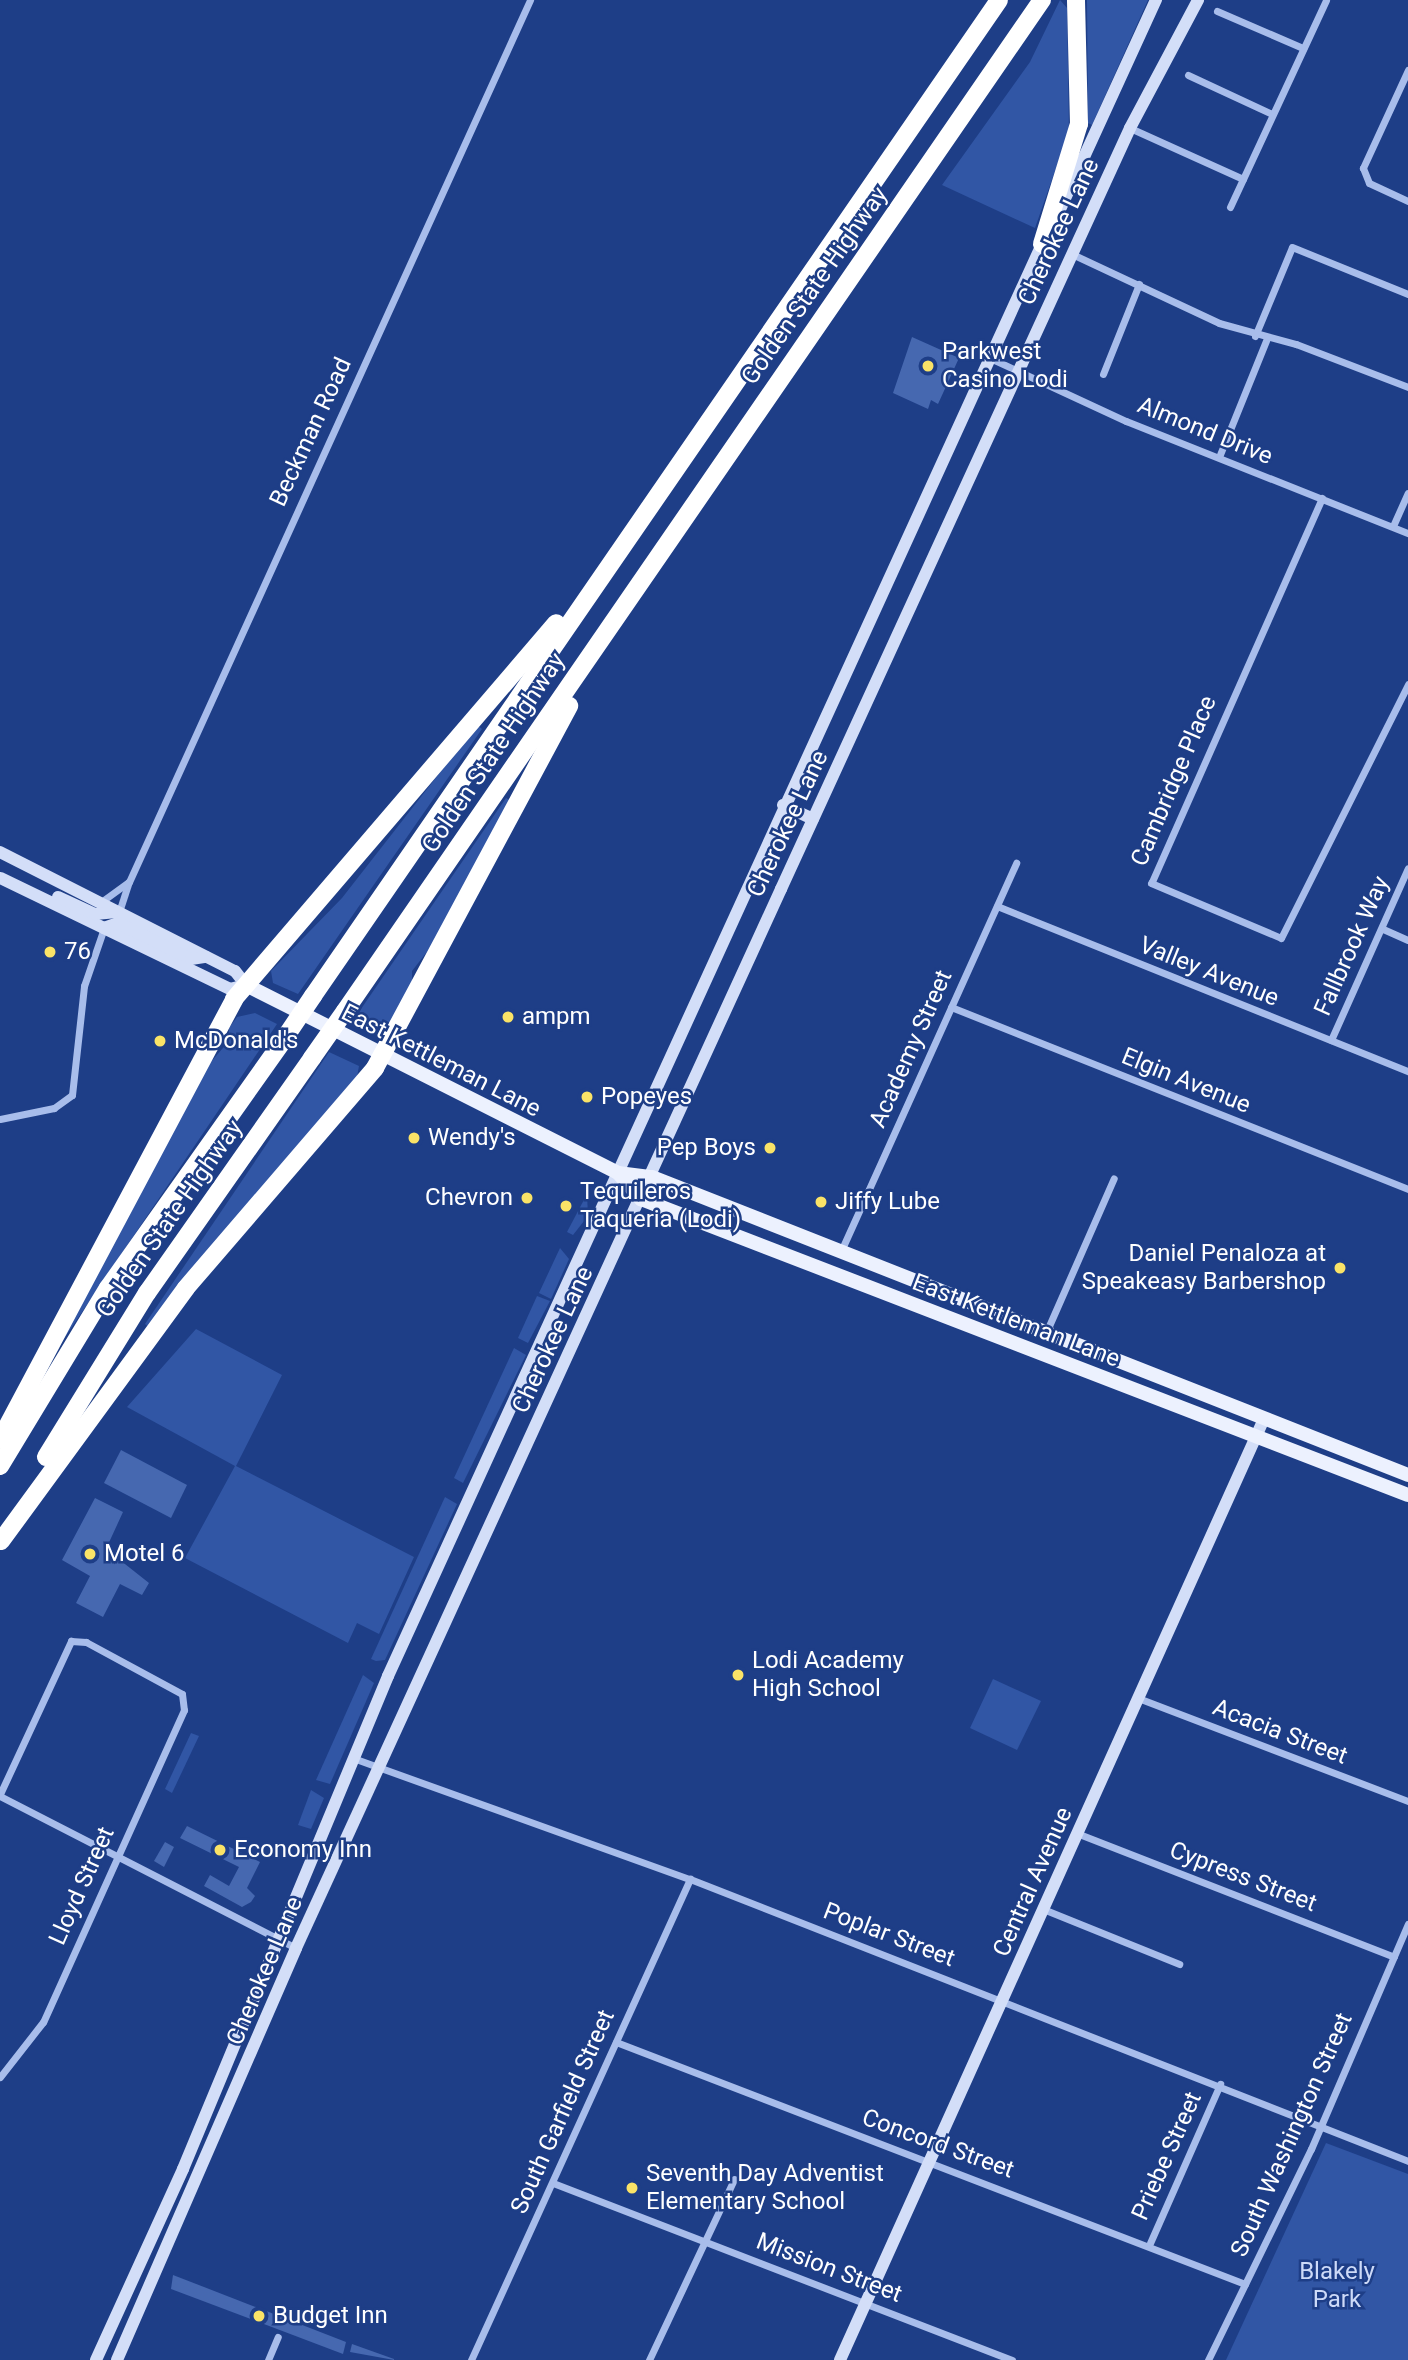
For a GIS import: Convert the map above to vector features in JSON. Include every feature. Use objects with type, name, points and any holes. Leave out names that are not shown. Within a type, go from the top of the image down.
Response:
[{"type":"highway","name":"Golden State Highway","points":[[0,1466],[108,1288],[284,1038],[605,568],[999,0]]},
{"type":"highway","name":"Golden State Highway","points":[[0,1542],[103,1361],[1042,0]]},
{"type":"highway","points":[[1042,244],[1079,124],[1076,6]]},
{"type":"highway","points":[[0,1440],[221,1019],[246,985],[605,568]]},
{"type":"highway","points":[[0,1542],[186,1288],[382,1056],[642,579]]},
{"type":"main road","name":"Cherokee Lane","points":[[96,2360],[352,1758],[783,805],[1156,0]]},
{"type":"main road","name":"Cherokee Lane","points":[[117,2360],[296,1948],[378,1768],[652,1177],[1130,128],[1198,0]]},
{"type":"main road","points":[[783,805],[813,819]]},
{"type":"main road","name":"East Kettleman Lane","points":[[0,852],[235,971],[246,985],[382,1056],[618,1173],[652,1177],[1263,1421],[1408,1475]]},
{"type":"main road","name":"East Kettleman Lane","points":[[0,878],[230,989],[246,985]]},
{"type":"main road","points":[[27,891],[46,891],[95,914],[119,912]]},
{"type":"main road","points":[[104,928],[118,923],[191,959],[206,957]]},
{"type":"main road","name":"East Kettleman Lane","points":[[618,1173],[641,1199],[1256,1440],[1408,1495]]},
{"type":"main road","name":"Central Avenue","points":[[840,2360],[1263,1421]]},
{"type":"street","name":"Beckman Road","points":[[119,912],[129,882],[530,0]]},
{"type":"street","points":[[1230,207],[1326,0]]},
{"type":"street","points":[[1217,11],[1303,48]]},
{"type":"street","points":[[1408,70],[1363,168],[1369,183],[1408,201]]},
{"type":"street","points":[[1188,75],[1272,114]]},
{"type":"street","points":[[1130,128],[1243,179]]},
{"type":"street","points":[[1255,336],[1292,247],[1408,294]]},
{"type":"street","points":[[1072,254],[1255,336],[1408,387]]},
{"type":"street","points":[[1103,374],[1139,285]]},
{"type":"street","points":[[1219,457],[1267,338]]},
{"type":"street","name":"Almond Drive","points":[[990,358],[1219,457],[1408,533]]},
{"type":"street","points":[[1393,526],[1408,494]]},
{"type":"street","name":"Cambridge Place","points":[[1322,498],[1151,883],[1281,938],[1408,684]]},
{"type":"street","name":"Academy Street","points":[[841,1251],[1016,863]]},
{"type":"street","name":"Fallbrook Way","points":[[1331,1040],[1383,929],[1408,868]]},
{"type":"street","points":[[100,902],[129,882]]},
{"type":"street","name":"Valley Avenue","points":[[997,906],[1408,1071]]},
{"type":"street","points":[[0,1119],[54,1108],[72,1095],[84,986],[104,928]]},
{"type":"street","points":[[1383,929],[1408,940]]},
{"type":"street","name":"Elgin Avenue","points":[[951,1007],[1408,1189]]},
{"type":"street","points":[[1045,1335],[1114,1178]]},
{"type":"street","name":"Lloyd Street","points":[[0,1795],[71,1641],[86,1642],[174,1687],[185,1702],[36,2036],[0,2077]]},
{"type":"street","name":"Acacia Street","points":[[1138,1698],[1408,1801]]},
{"type":"street","name":"Poplar Street","points":[[352,1758],[690,1879],[1220,2084],[1408,2161]]},
{"type":"street","points":[[0,1795],[116,1858],[296,1948]]},
{"type":"street","name":"Cypress Street","points":[[1079,1834],[1394,1957]]},
{"type":"street","name":"South Garfield Street","points":[[471,2360],[690,1879]]},
{"type":"street","points":[[1043,1909],[1179,1964]]},
{"type":"street","name":"South Washington Street","points":[[1208,2360],[1408,1924]]},
{"type":"street","name":"Concord Street","points":[[616,2042],[930,2163],[1150,2243],[1245,2284]]},
{"type":"street","name":"Priebe Street","points":[[1150,2243],[1220,2084]]},
{"type":"street","points":[[649,2360],[734,2179]]},
{"type":"street","name":"Mission Street","points":[[553,2183],[1012,2360]]},
{"type":"street","points":[[268,2360],[278,2337]]},
{"type":"green space","points":[[1060,0],[1067,8],[1069,131],[1035,228],[942,185],[1030,62]]},
{"type":"green space","points":[[1087,0],[1148,0],[1092,125],[1088,123]]},
{"type":"green space","points":[[477,725],[482,729],[298,994],[273,983],[271,971],[342,898]]},
{"type":"green space","points":[[506,798],[513,802],[437,939],[412,971],[412,983],[383,1035],[352,1022]]},
{"type":"green space","points":[[255,1013],[277,1024],[55,1352],[204,1070],[229,1041],[229,1028],[237,1017]]},
{"type":"green space","points":[[329,1052],[359,1066],[357,1077],[151,1329],[145,1324]]},
{"type":"green space","points":[[587,1194],[588,1216],[573,1235],[567,1232]]},
{"type":"green space","points":[[560,1248],[569,1259],[551,1299],[539,1293]]},
{"type":"green space","points":[[537,1296],[550,1301],[528,1343],[518,1338]]},
{"type":"green space","points":[[196,1329],[282,1375],[236,1466],[414,1557],[379,1634],[357,1623],[348,1643],[185,1558],[235,1466],[127,1407]]},
{"type":"green space","points":[[514,1348],[526,1355],[463,1483],[454,1478]]},
{"type":"green space","points":[[445,1497],[457,1504],[385,1660],[371,1659]]},
{"type":"green space","points":[[363,1675],[374,1683],[330,1784],[316,1780]]},
{"type":"green space","points":[[993,1679],[1041,1701],[1017,1750],[970,1728]]},
{"type":"green space","points":[[191,1733],[199,1736],[172,1793],[165,1789]]},
{"type":"green space","points":[[311,1790],[324,1798],[311,1829],[298,1825]]},
{"type":"green space","name":"Blakely Park","points":[[1326,2143],[1408,2174],[1408,2360],[1226,2360]]},
{"type":"building","name":"Parkwest Casino Lodi","points":[[912,337],[959,358],[938,404],[931,400],[928,409],[893,393]]},
{"type":"building","name":"Motel 6","points":[[121,1450],[187,1485],[171,1518],[104,1483]]},
{"type":"building","name":"Motel 6","points":[[95,1498],[123,1512],[106,1549],[149,1583],[142,1595],[120,1584],[103,1617],[76,1603],[90,1576],[62,1560]]},
{"type":"building","points":[[187,1826],[260,1862],[247,1888],[255,1896],[251,1902],[242,1907],[204,1886],[210,1875],[229,1886],[239,1867],[180,1838]]},
{"type":"building","name":"Economy Inn","points":[[165,1842],[174,1847],[164,1867],[154,1861]]},
{"type":"building","name":"Budget Inn","points":[[173,2275],[346,2342],[343,2354],[171,2289]]},
{"type":"building","name":"Budget Inn","points":[[352,2344],[394,2359],[394,2360],[350,2352]]},
{"type":"place","name":"Parkwest Casino Lodi","points":[[928,366]]},
{"type":"place","name":"76","points":[[50,952]]},
{"type":"place","name":"ampm","points":[[508,1017]]},
{"type":"place","name":"McDonald's","points":[[160,1041]]},
{"type":"place","name":"Popeyes","points":[[587,1097]]},
{"type":"place","name":"Wendy's","points":[[414,1138]]},
{"type":"place","name":"Pep Boys","points":[[770,1148]]},
{"type":"place","name":"Chevron","points":[[527,1198]]},
{"type":"place","name":"Jiffy Lube","points":[[821,1202]]},
{"type":"place","name":"Tequileros Taqueria (Lodi)","points":[[566,1206]]},
{"type":"place","name":"Daniel Penaloza at Speakeasy Barbershop","points":[[1340,1268]]},
{"type":"place","name":"Motel 6","points":[[90,1554]]},
{"type":"place","name":"Lodi Academy High School","points":[[738,1675]]},
{"type":"place","name":"Economy Inn","points":[[220,1850]]},
{"type":"place","name":"Seventh Day Adventist Elementary School","points":[[632,2188]]},
{"type":"place","name":"Budget Inn","points":[[259,2316]]}]
